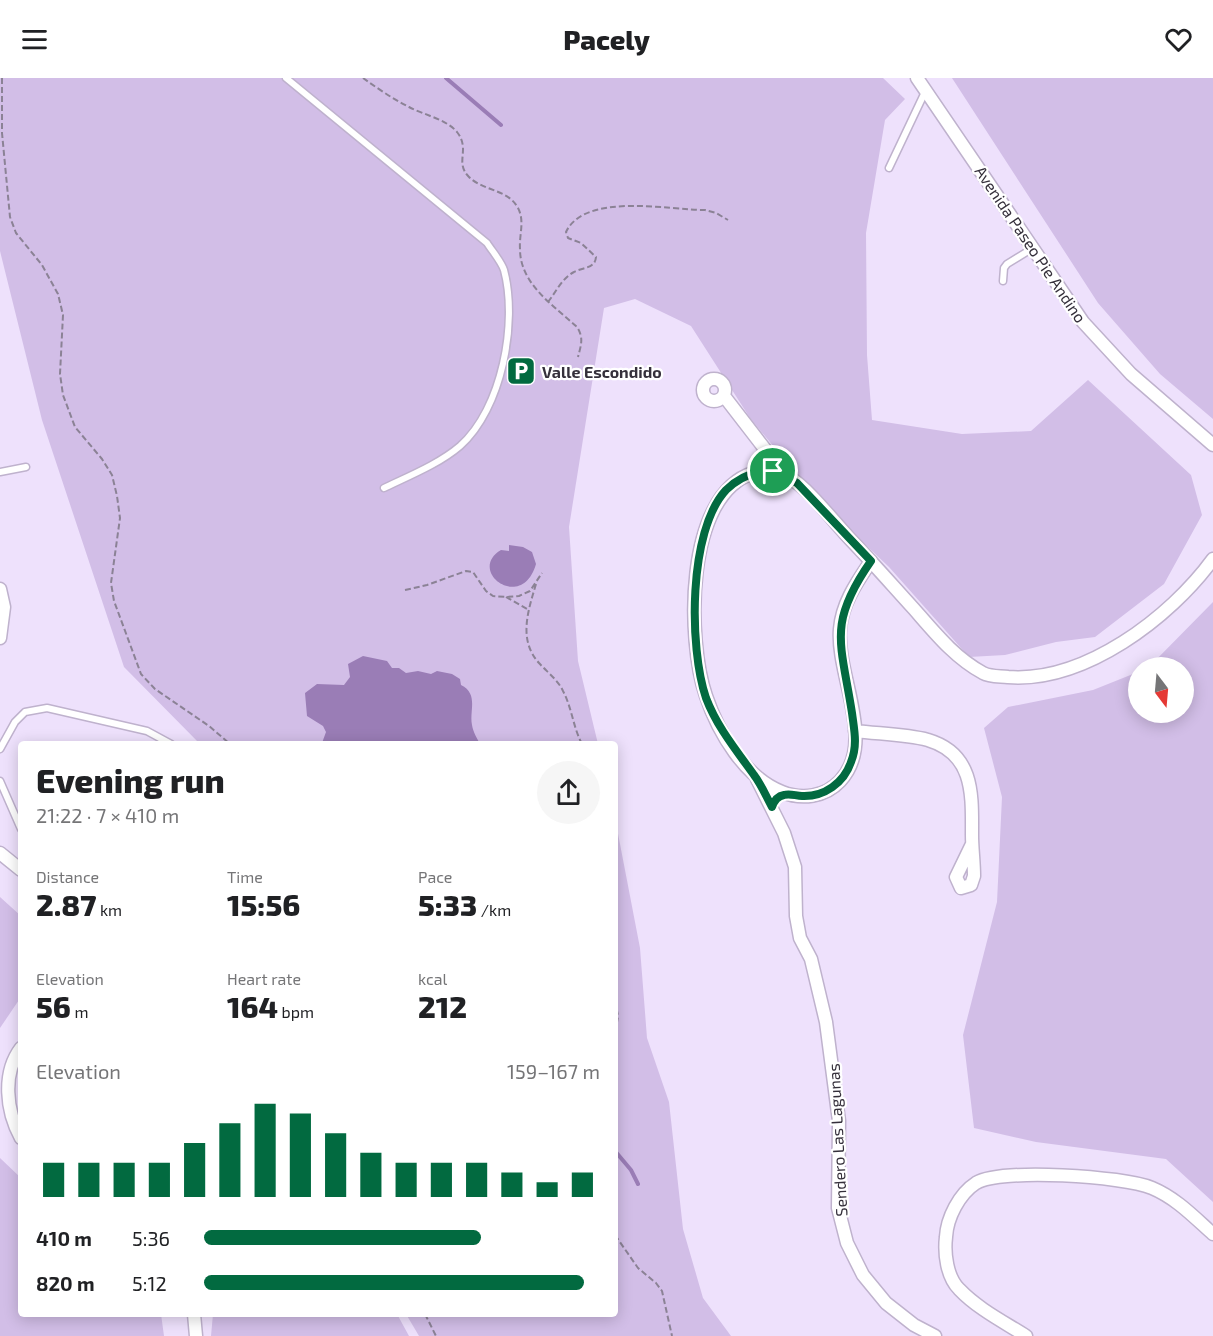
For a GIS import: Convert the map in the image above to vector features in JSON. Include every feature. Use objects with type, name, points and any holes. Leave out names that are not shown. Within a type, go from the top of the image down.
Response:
[{"type":"street","name":"Avenida Paseo Pie Andino","points":[[917,78],[1083,322],[1131,374],[1213,445]]},
{"type":"street","points":[[724,396],[768,453],[773,471]]},
{"type":"street","points":[[871,561],[847,600],[840,627],[855,731],[853,759],[846,774],[834,787],[810,796],[787,794],[754,775],[727,739],[706,698],[698,660],[695,622],[696,584],[705,532],[719,499],[743,477],[762,471],[773,471],[797,483],[871,561],[956,655],[987,675],[1021,678],[1053,673],[1079,663],[1132,636],[1173,604],[1213,559]]},
{"type":"street","points":[[0,589],[4,607],[0,638]]},
{"type":"street","points":[[855,731],[929,741],[957,758],[972,790],[972,844]]},
{"type":"street","name":"Sendero Las Lagunas","points":[[754,775],[784,833],[795,867],[796,916],[800,938],[811,959],[832,1055],[839,1121],[838,1208],[842,1226],[854,1259],[873,1290],[899,1315],[935,1336]]},
{"type":"street","points":[[772,807],[776,800],[787,794]]},
{"type":"street","points":[[0,853],[18,868]]},
{"type":"street","points":[[18,1052],[12,1060],[8,1094],[14,1124],[18,1132]]},
{"type":"street","points":[[1026,1336],[983,1309],[958,1288],[949,1269],[945,1247],[949,1222],[960,1200],[978,1182],[1015,1176],[1049,1175],[1126,1180],[1152,1188],[1167,1196],[1213,1234]]},
{"type":"street","points":[[194,1317],[196,1336]]},
{"type":"lane","points":[[286,78],[486,243],[503,267],[509,298],[507,340],[497,384],[481,418],[460,445],[432,464],[384,488]]},
{"type":"lane","points":[[889,168],[925,92]]},
{"type":"lane","points":[[1003,281],[1004,268],[1007,264],[1033,248]]},
{"type":"lane","points":[[0,472],[26,467]]},
{"type":"lane","points":[[0,749],[15,722],[25,712],[47,708],[147,731],[165,741]]},
{"type":"lane","points":[[0,781],[18,821]]},
{"type":"path","points":[[2,78],[2,133],[10,217],[16,233],[42,265],[58,294],[63,315],[60,375],[63,395],[75,427],[102,459],[112,475],[117,496],[120,518],[111,583],[114,602],[141,674],[155,689],[209,726],[226,741]]},
{"type":"path","points":[[363,78],[409,107],[448,124],[464,142],[462,169],[471,179],[506,195],[517,206],[522,230],[519,247],[526,276],[549,302],[577,327],[582,338],[578,357]]},
{"type":"path","points":[[549,302],[565,279],[574,272],[592,266],[596,261],[596,257],[590,250],[568,238],[566,232],[569,226],[587,213],[607,207],[705,210],[728,220]]},
{"type":"path","points":[[405,590],[466,571],[473,572],[486,591],[494,596],[519,596],[536,584]]},
{"type":"path","points":[[542,573],[536,584],[529,610],[526,639],[537,661],[564,692],[581,741]]},
{"type":"path","points":[[506,597],[529,610]]},
{"type":"path","points":[[618,1238],[638,1268],[656,1283],[662,1292],[672,1336]]},
{"type":"path","points":[[426,1317],[436,1336]]},
{"type":"shaded area","points":[[0,78],[883,78],[905,99],[885,120],[866,233],[867,355],[872,420],[962,434],[1031,431],[1088,380],[1191,475],[1202,515],[1164,584],[1095,637],[1056,642],[1005,655],[969,657],[889,567],[818,500],[750,418],[691,326],[635,299],[604,308],[569,527],[578,661],[597,741],[197,741],[124,667],[42,420],[0,251]]},
{"type":"shaded area","points":[[952,78],[1213,78],[1213,419],[1160,374],[1098,303]]},
{"type":"shaded area","points":[[509,545],[523,547],[532,552],[536,564],[529,578],[520,585],[510,587],[493,577],[490,568],[492,559],[501,550],[509,551]]},
{"type":"shaded area","points":[[1213,602],[1213,1202],[1166,1159],[1036,1142],[974,1128],[963,1035],[997,902],[1002,797],[984,728],[1008,707],[1093,690],[1128,676],[1128,723],[1194,723],[1194,657],[1159,657]]},
{"type":"shaded area","points":[[363,656],[387,661],[392,668],[399,668],[406,673],[418,671],[431,674],[437,671],[452,674],[460,679],[461,685],[467,689],[472,698],[471,720],[478,741],[323,741],[326,732],[323,726],[307,716],[305,693],[317,684],[344,685],[350,677],[348,664]]},
{"type":"shaded area","points":[[618,834],[640,948],[647,1038],[669,1102],[683,1229],[703,1298],[731,1336],[419,1336],[408,1317],[618,1317]]},
{"type":"shaded area","points":[[0,897],[18,913],[18,1001],[0,1028]]},
{"type":"shaded area","points":[[0,1158],[18,1175],[18,1317],[161,1317],[164,1336],[0,1336]]},
{"type":"shaded area","points":[[213,1317],[399,1317],[409,1336],[211,1336]]},
{"type":"waterway","points":[[446,78],[501,125]]},
{"type":"waterway","points":[[618,1155],[631,1170],[638,1184]]},
{"type":"place","name":"Valle Escondido","points":[[521,371]]},
{"type":"route","points":[[773,471],[797,483],[871,561],[847,600],[839,636],[855,731],[853,759],[846,774],[834,787],[810,796],[782,795],[772,807],[754,775],[727,739],[706,698],[700,674],[695,622],[698,565],[705,532],[714,508],[726,490],[735,482],[752,473],[773,471]]}]
